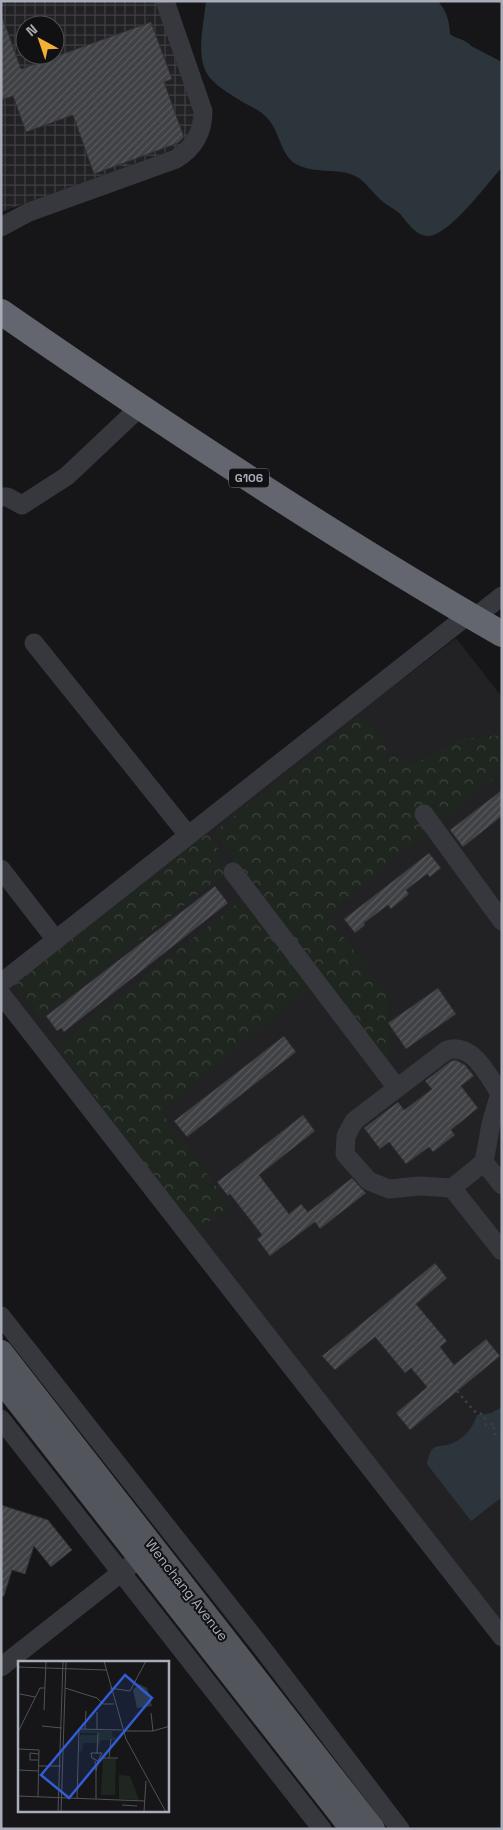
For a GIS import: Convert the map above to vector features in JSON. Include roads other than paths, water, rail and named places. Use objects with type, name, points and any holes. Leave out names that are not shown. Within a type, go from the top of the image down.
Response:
[{"type":"highway","name":"G106","points":[[1,312],[140,407],[264,488],[502,634]]},
{"type":"main road","name":"Wenchang Avenue","points":[[1,1352],[374,1829]]},
{"type":"main road","name":"Wenchang Avenue","points":[[1,1380],[131,1565],[352,1829]]},
{"type":"street","points":[[1,227],[29,212],[176,159],[194,143],[201,128],[203,111],[164,1]]},
{"type":"street","points":[[1,497],[7,497],[22,505],[30,500],[67,476],[140,407]]},
{"type":"street","points":[[1,983],[188,835],[471,616],[502,596]]},
{"type":"street","points":[[34,643],[188,835]]},
{"type":"street","points":[[424,814],[502,921]]},
{"type":"street","points":[[1,869],[56,940]]},
{"type":"street","points":[[233,872],[397,1088]]},
{"type":"street","points":[[1,994],[502,1637]]},
{"type":"street","points":[[458,1048],[472,1054],[501,1093],[491,1124],[484,1162],[452,1188],[420,1186],[396,1190],[376,1185],[363,1176],[345,1154],[346,1136],[354,1121],[447,1050],[458,1048]]},
{"type":"street","points":[[484,1162],[502,1185]]},
{"type":"street","points":[[452,1188],[502,1251]]},
{"type":"street","points":[[1,1316],[263,1649],[400,1829]]},
{"type":"street","points":[[1,1419],[131,1565],[322,1829]]},
{"type":"street","points":[[1,1667],[131,1565]]}]
